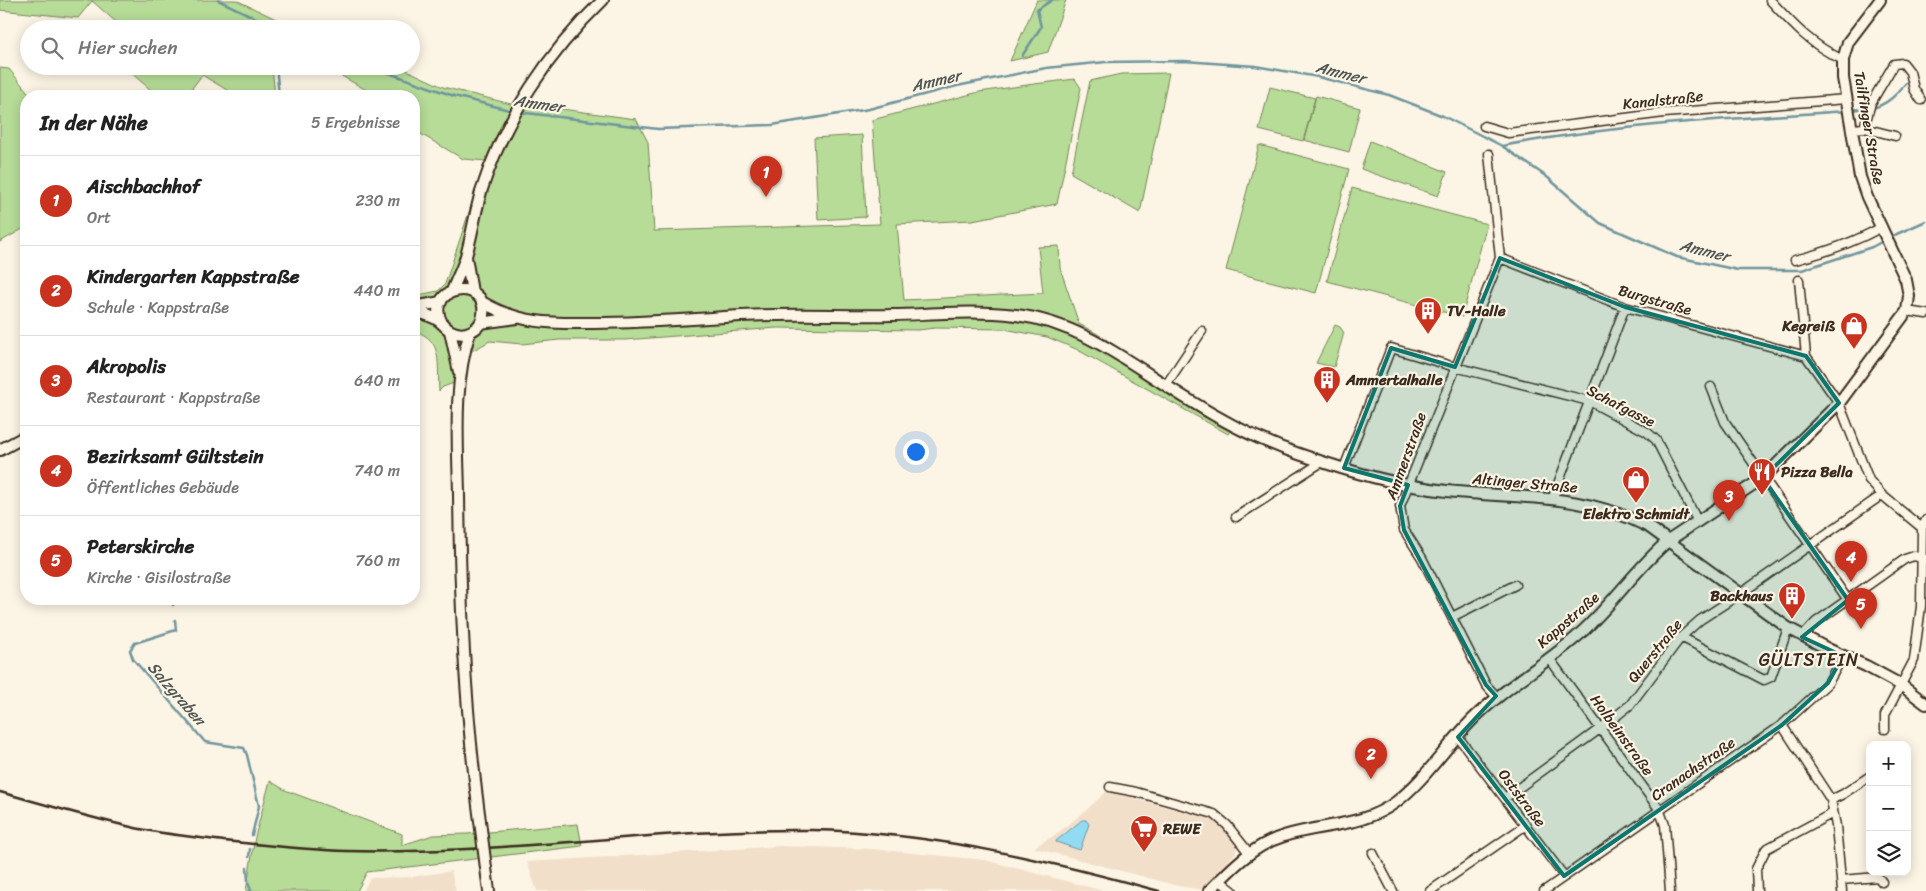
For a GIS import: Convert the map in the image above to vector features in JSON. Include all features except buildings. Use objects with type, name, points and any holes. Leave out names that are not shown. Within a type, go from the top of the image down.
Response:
[{"type":"street","points":[[442,323],[438,312],[441,302],[452,291],[466,256],[482,191],[506,130],[522,100],[559,48],[603,0]]},
{"type":"street","name":"Tailfinger Straße","points":[[1770,0],[1804,36],[1825,51],[1843,60]]},
{"type":"street","name":"Tailfinger Straße","points":[[1880,0],[1851,38],[1843,60],[1843,78],[1860,177],[1867,197],[1906,280],[1909,296],[1907,310]]},
{"type":"street","points":[[1864,128],[1870,107],[1894,64],[1903,63],[1910,72],[1914,89],[1921,100]]},
{"type":"street","name":"Kanalstraße","points":[[1484,126],[1508,133],[1664,113],[1848,107]]},
{"type":"street","points":[[1853,129],[1864,128],[1895,136]]},
{"type":"street","name":"Ammerstraße","points":[[1489,154],[1500,258],[1454,367],[1400,506],[1404,530],[1422,558],[1486,685],[1496,696]]},
{"type":"street","points":[[1795,260],[1834,250],[1883,230]]},
{"type":"street","points":[[466,256],[472,292]]},
{"type":"street","name":"Burgstraße","points":[[1500,258],[1624,307],[1806,356]]},
{"type":"street","points":[[1800,280],[1806,356],[1839,402],[1869,480],[1882,495],[1924,524],[1925,559],[1914,660],[1885,715],[1885,729]]},
{"type":"street","points":[[452,291],[460,289],[472,292],[482,302],[520,318]]},
{"type":"street","points":[[420,306],[441,302]]},
{"type":"street","points":[[420,314],[442,323],[450,331],[458,334],[470,332],[480,323],[483,315],[482,302]]},
{"type":"street","points":[[1553,497],[1624,307]]},
{"type":"street","points":[[1907,310],[1926,314]]},
{"type":"street","name":"Kappstraße","points":[[1209,891],[1249,853],[1284,836],[1351,822],[1383,811],[1412,789],[1471,721],[1496,696],[1573,640],[1603,612],[1655,552],[1668,541],[1763,478],[1839,402],[1907,310]]},
{"type":"street","name":"Altinger Straße","points":[[520,318],[568,323],[606,323],[678,321],[769,315],[982,313],[1018,315],[1048,321],[1077,331],[1107,347],[1236,427],[1282,448],[1322,462],[1408,485],[1446,491],[1553,497],[1594,505],[1628,516],[1649,527],[1788,628],[1901,685],[1926,704]]},
{"type":"street","points":[[480,323],[520,318]]},
{"type":"street","points":[[450,331],[459,375],[458,485],[461,593],[471,740],[489,891]]},
{"type":"street","points":[[1166,385],[1202,331]]},
{"type":"street","points":[[459,375],[470,332]]},
{"type":"street","name":"Schafgasse","points":[[1344,468],[1391,348],[1454,367],[1589,401],[1647,432],[1656,440],[1698,522]]},
{"type":"street","points":[[1711,387],[1725,422],[1848,600]]},
{"type":"street","points":[[0,450],[20,439]]},
{"type":"street","points":[[1236,517],[1322,462]]},
{"type":"street","name":"Querstraße","points":[[1506,798],[1630,705],[1682,637],[1700,620],[1810,547],[1882,495]]},
{"type":"street","points":[[1802,636],[1816,622],[1905,558],[1914,556],[1925,559]]},
{"type":"street","points":[[1452,617],[1514,586]]},
{"type":"street","points":[[1682,637],[1764,680],[1771,677],[1788,628]]},
{"type":"street","name":"Cranachstraße","points":[[1544,891],[1782,725],[1828,682],[1843,656]]},
{"type":"street","name":"Holbeinstraße","points":[[1549,658],[1659,809],[1665,824],[1670,891]]},
{"type":"street","points":[[1782,725],[1831,800],[1842,891]]},
{"type":"street","name":"Oststraße","points":[[1458,737],[1564,876]]},
{"type":"street","points":[[1831,800],[1866,779]]},
{"type":"street","points":[[1110,787],[1136,792],[1214,814],[1226,825],[1249,853]]},
{"type":"street","points":[[1757,891],[1756,870],[1766,850],[1833,812]]},
{"type":"street","points":[[1430,891],[1526,824]]},
{"type":"street","points":[[1373,853],[1393,891]]},
{"type":"street","points":[[1842,880],[1878,878],[1882,882]]},
{"type":"street","points":[[1219,880],[1233,891]]},
{"type":"highlighted area","points":[[1500,258],[1625,307],[1806,356],[1839,403],[1763,478],[1848,600],[1802,637],[1843,656],[1828,683],[1782,725],[1564,876],[1458,737],[1496,696],[1486,685],[1404,530],[1400,506],[1408,485],[1344,468],[1391,348],[1455,367]]},
{"type":"shaded area","points":[[1107,791],[1210,819],[1218,823],[1230,835],[1237,846],[1236,852],[1204,890],[1178,886],[1035,848],[1055,835]]},
{"type":"shaded area","points":[[780,846],[873,849],[985,860],[1104,891],[537,891],[527,862]]},
{"type":"shaded area","points":[[451,871],[456,891],[363,891],[370,878],[411,877]]},
{"type":"green space","points":[[0,0],[236,0],[278,20],[114,20],[92,1],[78,18],[0,10]]},
{"type":"green space","points":[[1037,0],[1066,0],[1048,52],[1010,61]]},
{"type":"green space","points":[[0,68],[9,69],[26,90],[20,90],[20,230],[0,242]]},
{"type":"green space","points":[[1169,73],[1140,213],[1071,173],[1090,81],[1121,74]]},
{"type":"green space","points":[[134,75],[202,75],[191,90],[151,90]]},
{"type":"green space","points":[[202,75],[273,75],[274,90],[227,90]]},
{"type":"green space","points":[[340,75],[417,75],[443,87],[511,104],[532,105],[636,119],[648,142],[654,231],[880,224],[872,120],[979,92],[1075,79],[1081,88],[1057,204],[972,220],[897,224],[904,300],[1043,293],[1038,247],[1059,246],[1060,268],[1079,324],[1096,333],[1235,423],[1228,434],[1076,349],[1047,337],[1004,329],[777,328],[625,340],[559,340],[522,344],[490,341],[470,352],[465,379],[443,387],[439,391],[438,363],[435,347],[430,340],[420,333],[420,295],[438,291],[445,284],[486,161],[463,159],[420,134],[420,90],[366,90]]},
{"type":"green space","points":[[1270,87],[1315,98],[1303,141],[1259,130]]},
{"type":"green space","points":[[1316,96],[1360,108],[1349,152],[1304,140]]},
{"type":"green space","points":[[862,135],[866,217],[818,220],[814,138]]},
{"type":"green space","points":[[1370,141],[1447,172],[1438,196],[1361,169]]},
{"type":"green space","points":[[1259,145],[1349,169],[1316,293],[1226,270]]},
{"type":"green space","points":[[1352,188],[1487,224],[1462,317],[1327,281]]},
{"type":"green space","points":[[1335,325],[1340,327],[1344,333],[1334,367],[1316,363]]},
{"type":"green space","points":[[270,781],[285,790],[402,834],[402,845],[433,835],[467,834],[578,824],[582,846],[367,872],[357,891],[246,891],[255,837]]},
{"type":"water","points":[[1082,820],[1086,820],[1089,824],[1080,850],[1056,842],[1056,841]]},
{"type":"waterway","name":"Ammer","points":[[218,0],[260,20]]},
{"type":"waterway","points":[[1022,56],[1041,27],[1037,10],[1052,0]]},
{"type":"waterway","name":"Ammer","points":[[518,112],[658,129],[772,125],[869,109],[957,86],[1046,68],[1106,62],[1184,61],[1255,66],[1318,77],[1389,95],[1443,116],[1502,146],[1547,177],[1600,223],[1677,257],[1738,270],[1802,270],[1872,247],[1885,240]]},
{"type":"waterway","name":"Salzgraben","points":[[277,75],[278,90]]},
{"type":"waterway","name":"Ammer","points":[[394,75],[454,96],[513,111]]},
{"type":"waterway","name":"Ammer","points":[[1872,108],[1887,102],[1906,83]]},
{"type":"waterway","name":"Ammer","points":[[1852,110],[1867,108]]},
{"type":"waterway","name":"Ammer","points":[[1502,146],[1631,127],[1847,111]]},
{"type":"waterway","name":"Ammer","points":[[1890,237],[1926,221]]},
{"type":"waterway","name":"Salzgraben","points":[[175,620],[176,630],[135,643],[130,650],[133,659],[205,742],[244,748],[259,806],[252,835]]},
{"type":"waterway","name":"Salzgraben","points":[[249,857],[250,849]]},
{"type":"waterway","name":"Salzgraben","points":[[247,868],[251,891]]},
{"type":"railway","points":[[0,792],[154,832],[224,841],[347,851],[463,849],[754,830],[856,832],[944,842],[987,850],[1159,891]]},
{"type":"place","name":"Aischbachhof","points":[[766,197]]},
{"type":"place","name":"TV-Halle","points":[[1428,335]]},
{"type":"place","name":"Kegreiß","points":[[1854,350]]},
{"type":"place","name":"Ammertalhalle","points":[[1327,404]]},
{"type":"place","name":"Pizza Bella","points":[[1762,496]]},
{"type":"place","name":"Elektro Schmidt","points":[[1636,504]]},
{"type":"place","name":"Akropolis","points":[[1729,521]]},
{"type":"place","name":"Bezirksamt Gültstein","points":[[1851,582]]},
{"type":"place","name":"Backhaus","points":[[1792,620]]},
{"type":"place","name":"Peterskirche","points":[[1861,629]]},
{"type":"place","name":"Kindergarten Kappstraße","points":[[1371,779]]},
{"type":"place","name":"REWE","points":[[1144,853]]},
{"type":"district","name":"GÜLTSTEIN","points":[[1809,660]]}]
